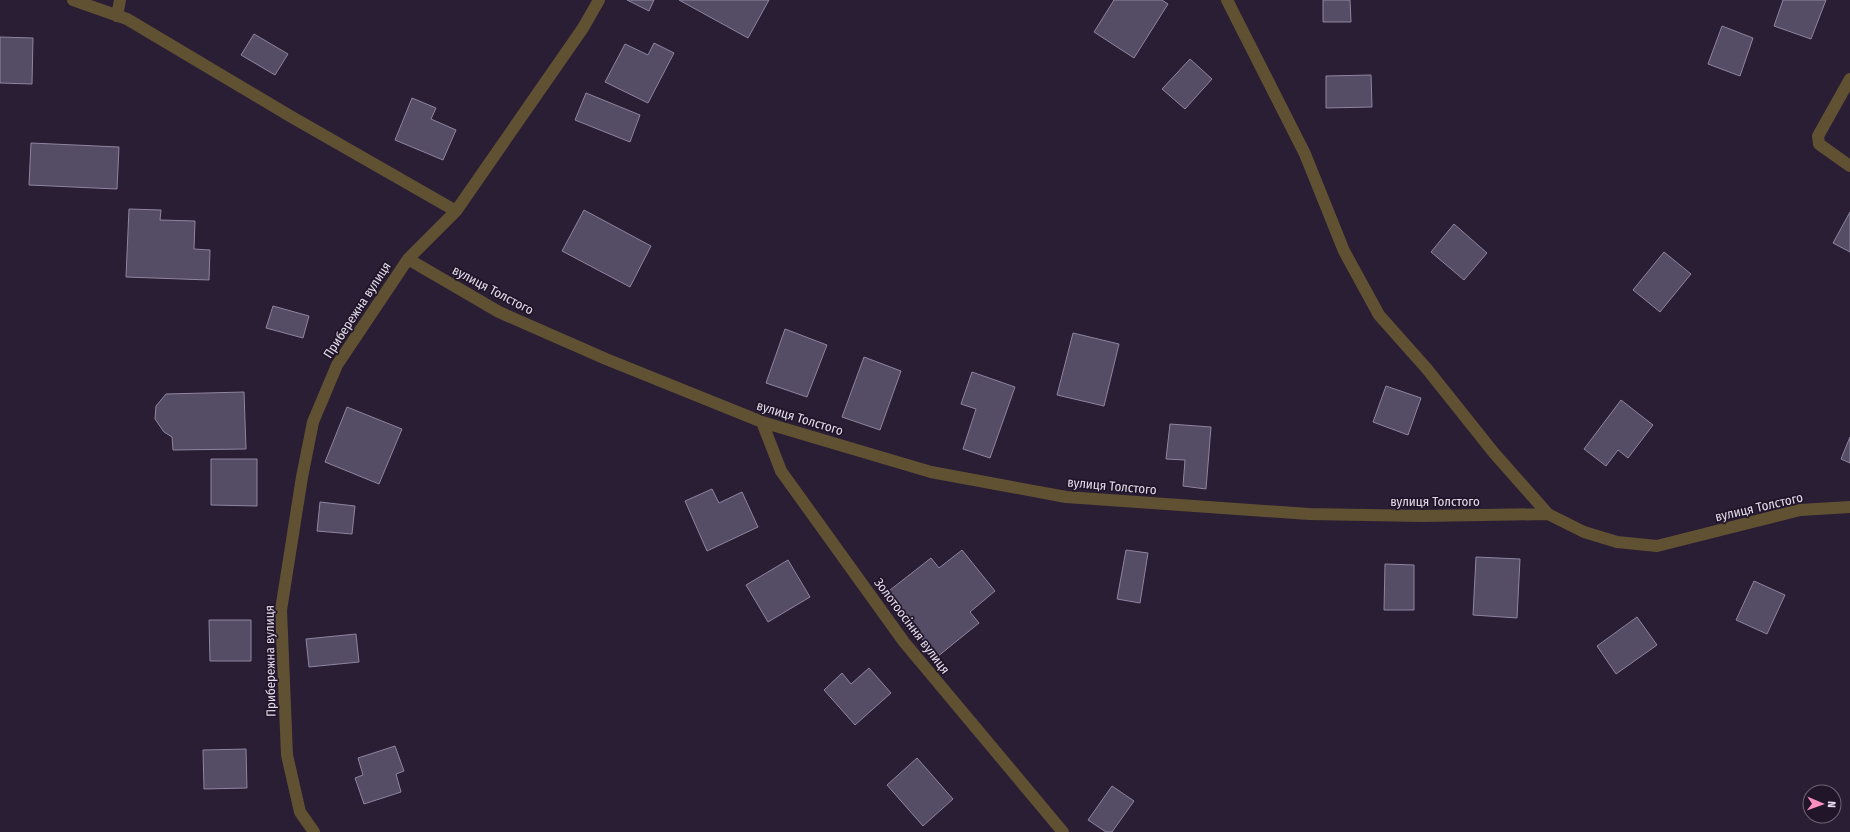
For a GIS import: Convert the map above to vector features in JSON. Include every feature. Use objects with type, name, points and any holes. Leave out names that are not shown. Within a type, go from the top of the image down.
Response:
[{"type":"street","points":[[73,0],[127,19],[290,116],[456,211]]},
{"type":"street","points":[[117,16],[120,0]]},
{"type":"street","name":"Прибережна вулиця","points":[[314,832],[300,812],[287,755],[281,610],[302,477],[313,422],[337,365],[408,259],[456,211],[583,28],[599,0]]},
{"type":"street","points":[[1227,0],[1306,154],[1344,251],[1379,315],[1427,369],[1494,453],[1548,514]]},
{"type":"street","points":[[1850,79],[1818,136],[1819,144],[1850,166]]},
{"type":"street","name":"вулиця Толстого","points":[[408,259],[499,312],[606,359],[762,422],[931,472],[1066,497],[1309,514],[1423,516],[1548,514],[1584,532],[1610,540],[1657,546],[1800,510],[1850,507]]},
{"type":"street","name":"Золотоосіння вулиця","points":[[762,422],[781,471],[904,642],[1063,832]]},
{"type":"building","points":[[627,0],[654,0],[649,11]]},
{"type":"building","points":[[679,0],[769,0],[748,38]]},
{"type":"building","points":[[1114,0],[1162,0],[1168,4],[1134,58],[1094,32]]},
{"type":"building","points":[[1323,0],[1350,0],[1351,22],[1323,22]]},
{"type":"building","points":[[1783,0],[1826,0],[1811,39],[1774,26]]},
{"type":"building","points":[[1722,26],[1753,38],[1740,76],[1708,64]]},
{"type":"building","points":[[254,34],[288,54],[275,75],[241,55]]},
{"type":"building","points":[[0,37],[33,38],[32,84],[0,83]]},
{"type":"building","points":[[654,43],[674,53],[648,103],[605,82],[625,44],[648,55]]},
{"type":"building","points":[[1190,59],[1212,79],[1185,109],[1162,89]]},
{"type":"building","points":[[1371,75],[1372,107],[1326,108],[1326,76]]},
{"type":"building","points":[[586,93],[640,115],[630,142],[575,120]]},
{"type":"building","points":[[412,98],[436,108],[431,119],[456,130],[443,160],[395,140]]},
{"type":"building","points":[[31,143],[119,147],[117,189],[29,185]]},
{"type":"building","points":[[129,209],[161,210],[160,220],[195,221],[194,249],[210,250],[209,280],[126,277]]},
{"type":"building","points":[[584,210],[651,246],[630,287],[562,251]]},
{"type":"building","points":[[1850,212],[1850,252],[1833,243]]},
{"type":"building","points":[[1454,224],[1487,253],[1464,280],[1431,252]]},
{"type":"building","points":[[1664,252],[1691,274],[1660,312],[1633,290]]},
{"type":"building","points":[[273,306],[309,316],[303,338],[266,328]]},
{"type":"building","points":[[785,329],[827,345],[807,397],[766,383]]},
{"type":"building","points":[[1073,333],[1119,344],[1104,406],[1057,395]]},
{"type":"building","points":[[864,357],[901,371],[880,430],[842,417]]},
{"type":"building","points":[[972,372],[1015,387],[990,458],[963,449],[976,409],[961,404]]},
{"type":"building","points":[[1386,386],[1421,398],[1408,435],[1373,422]]},
{"type":"building","points":[[244,392],[246,449],[173,450],[172,437],[164,432],[155,419],[156,406],[166,394]]},
{"type":"building","points":[[1621,400],[1653,425],[1628,458],[1618,450],[1606,466],[1584,449]]},
{"type":"building","points":[[347,407],[402,429],[379,484],[325,462]]},
{"type":"building","points":[[1170,424],[1211,427],[1206,489],[1183,486],[1185,460],[1166,459]]},
{"type":"building","points":[[1850,437],[1850,463],[1841,459]]},
{"type":"building","points":[[211,459],[257,459],[257,506],[211,505]]},
{"type":"building","points":[[712,489],[719,503],[742,492],[758,527],[707,551],[685,501]]},
{"type":"building","points":[[320,502],[355,506],[352,534],[317,531]]},
{"type":"building","points":[[962,550],[995,591],[970,612],[979,623],[937,657],[885,594],[931,558],[939,568]]},
{"type":"building","points":[[1126,550],[1148,553],[1140,603],[1117,599]]},
{"type":"building","points":[[1476,557],[1520,559],[1517,618],[1473,615]]},
{"type":"building","points":[[788,560],[810,597],[768,622],[746,585]]},
{"type":"building","points":[[1385,564],[1414,565],[1414,610],[1384,610]]},
{"type":"building","points":[[1754,581],[1785,595],[1767,634],[1736,620]]},
{"type":"building","points":[[1637,617],[1657,645],[1616,674],[1597,646]]},
{"type":"building","points":[[209,620],[251,620],[251,661],[210,661]]},
{"type":"building","points":[[356,634],[359,662],[309,667],[306,639]]},
{"type":"building","points":[[869,668],[891,693],[855,725],[824,690],[842,673],[851,684]]},
{"type":"building","points":[[395,746],[404,771],[396,774],[401,792],[364,804],[355,778],[363,775],[358,758]]},
{"type":"building","points":[[246,749],[247,788],[204,789],[203,750]]},
{"type":"building","points":[[917,758],[953,799],[923,826],[887,785]]},
{"type":"building","points":[[1112,786],[1134,801],[1112,832],[1106,832],[1088,820]]}]
